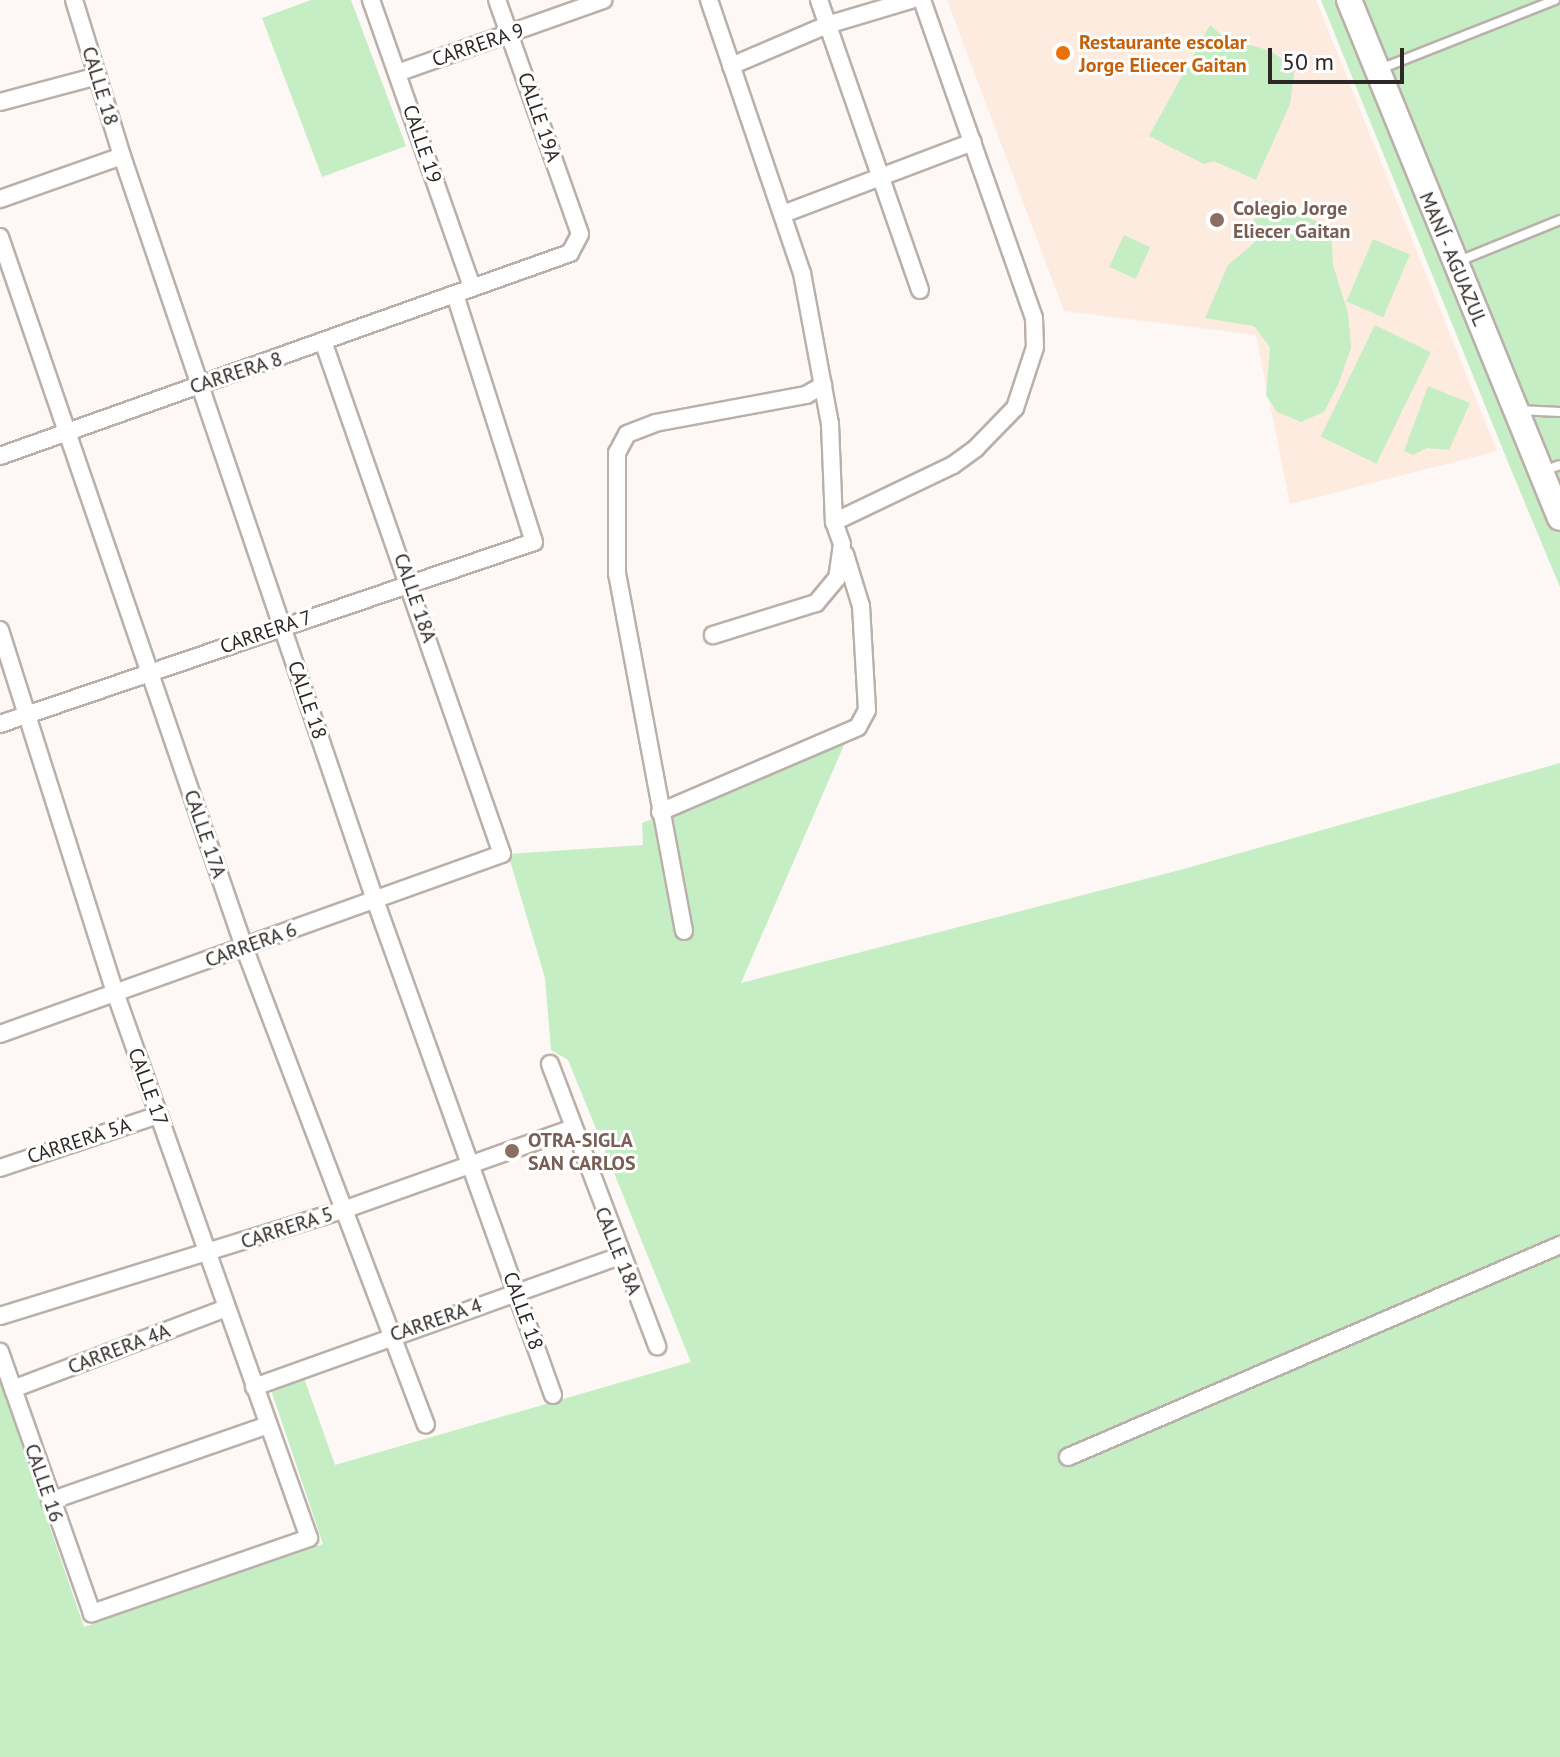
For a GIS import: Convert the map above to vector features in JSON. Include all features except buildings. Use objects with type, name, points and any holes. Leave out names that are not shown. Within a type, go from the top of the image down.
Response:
[{"type":"street","name":"CALLE 18","points":[[74,0],[122,156],[375,900],[553,1395]]},
{"type":"street","name":"CALLE 19","points":[[371,0],[472,287]]},
{"type":"street","name":"CALLE 19A","points":[[497,0],[580,234]]},
{"type":"street","name":"CARRERA 9","points":[[397,73],[603,0]]},
{"type":"street","points":[[660,812],[858,727],[867,710],[861,606],[834,522],[831,435],[802,273],[709,0]]},
{"type":"street","points":[[819,0],[920,290]]},
{"type":"street","points":[[731,66],[827,25],[911,0]]},
{"type":"street","points":[[834,522],[953,465],[998,428],[1028,378],[1034,318],[922,0]]},
{"type":"street","name":"MANÍ - AGUAZUL","points":[[1349,0],[1454,262],[1518,410],[1551,468],[1560,518]]},
{"type":"street","points":[[0,102],[98,76]]},
{"type":"street","points":[[783,214],[973,142]]},
{"type":"street","points":[[0,199],[122,156]]},
{"type":"street","name":"CARRERA 8","points":[[0,456],[324,344],[570,253],[580,234]]},
{"type":"street","name":"CALLE 17A","points":[[0,237],[244,947],[426,1425]]},
{"type":"street","name":"CARRERA 7","points":[[0,724],[149,676],[281,625],[411,587],[534,542],[455,294]]},
{"type":"street","name":"CALLE 18A","points":[[324,344],[502,854]]},
{"type":"street","points":[[684,931],[617,574],[617,453],[627,434],[655,423],[806,395],[823,385]]},
{"type":"street","points":[[713,635],[816,603],[837,578],[842,544]]},
{"type":"street","name":"CALLE 17","points":[[0,630],[30,713],[116,995],[309,1538],[92,1613]]},
{"type":"street","name":"CARRERA 6","points":[[0,1034],[116,995],[502,854]]},
{"type":"street","name":"CALLE 18A","points":[[550,1064],[619,1256],[657,1346]]},
{"type":"street","name":"CARRERA 5A","points":[[0,1168],[158,1115]]},
{"type":"street","name":"CARRERA 5","points":[[0,1316],[343,1210],[571,1129]]},
{"type":"street","points":[[1068,1457],[1560,1245]]},
{"type":"street","name":"CARRERA 4","points":[[254,1387],[390,1335],[619,1256]]},
{"type":"street","name":"CARRERA 4A","points":[[13,1389],[226,1308]]},
{"type":"street","name":"CALLE 16","points":[[0,1352],[92,1613]]},
{"type":"street","points":[[50,1501],[268,1425]]},
{"type":"lane","points":[[1376,71],[1555,0]]},
{"type":"lane","points":[[1454,262],[1560,220]]},
{"type":"lane","points":[[1518,410],[1560,412]]},
{"type":"shaded area","name":"Colegio Jorge Eliecer Gaitan","points":[[947,0],[1316,0],[1497,451],[1290,504],[1256,335],[1064,311]]},
{"type":"green space","points":[[311,0],[351,0],[406,146],[322,177],[262,18]]},
{"type":"green space","points":[[1321,0],[1560,0],[1560,587],[1512,472]]},
{"type":"green space","points":[[1210,25],[1225,38],[1271,51],[1295,68],[1290,104],[1256,180],[1214,161],[1204,164],[1149,136]]},
{"type":"green space","points":[[1265,200],[1331,227],[1333,265],[1348,313],[1351,348],[1338,385],[1324,412],[1301,422],[1277,412],[1266,395],[1270,347],[1254,326],[1205,318],[1228,265],[1255,242],[1253,222]]},
{"type":"green space","points":[[1124,235],[1150,247],[1135,279],[1109,267]]},
{"type":"green space","points":[[1373,239],[1410,255],[1383,317],[1346,302]]},
{"type":"green space","points":[[1375,325],[1431,352],[1376,464],[1321,436]]},
{"type":"green space","points":[[1428,386],[1470,403],[1449,450],[1427,448],[1413,455],[1404,451]]},
{"type":"green space","points":[[847,738],[741,983],[1180,870],[1560,763],[1560,1757],[0,1757],[0,1382],[84,1627],[323,1544],[271,1390],[304,1378],[335,1465],[691,1362],[568,1060],[551,1050],[545,978],[508,854],[643,845],[642,823]]},
{"type":"place","name":"Restaurante escolar Jorge Eliecer Gaitan","points":[[1063,53]]},
{"type":"place","name":"Colegio Jorge Eliecer Gaitan","points":[[1217,220]]},
{"type":"place","name":"OTRA-SIGLA SAN CARLOS","points":[[512,1151]]}]
